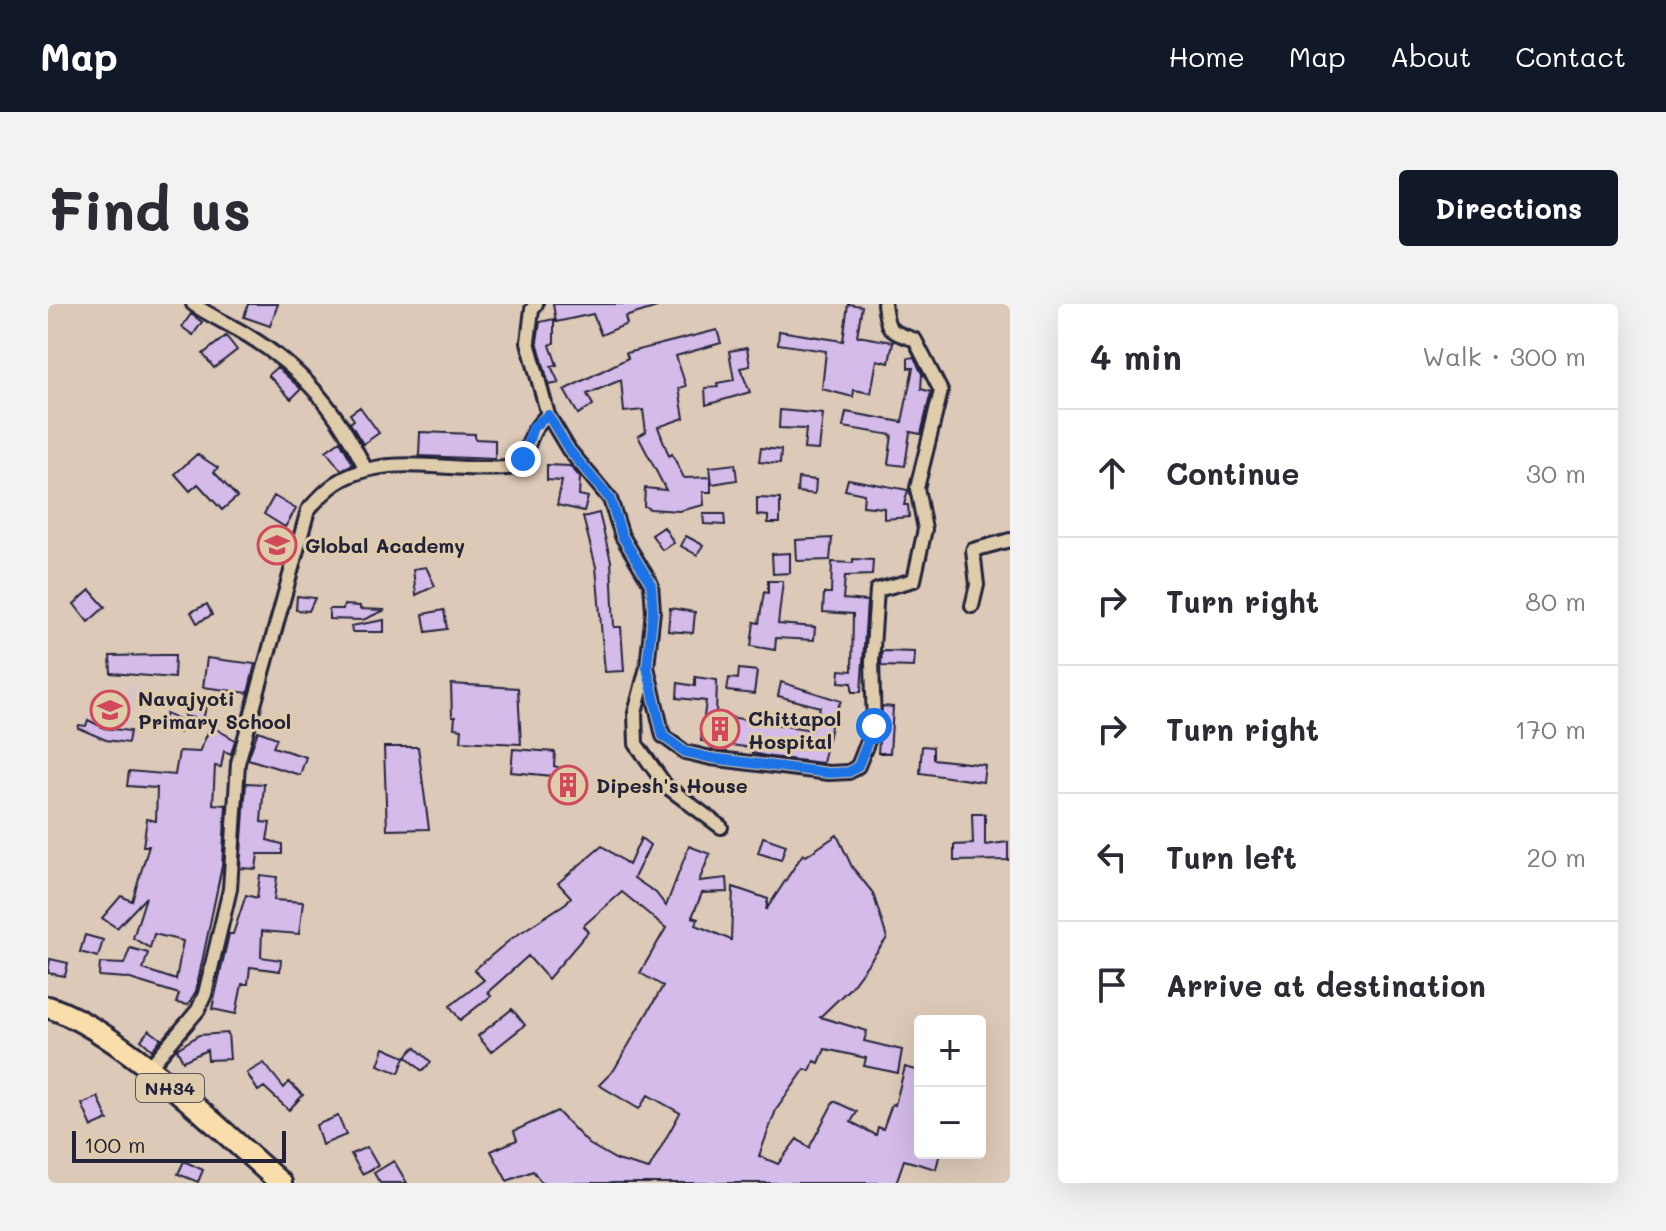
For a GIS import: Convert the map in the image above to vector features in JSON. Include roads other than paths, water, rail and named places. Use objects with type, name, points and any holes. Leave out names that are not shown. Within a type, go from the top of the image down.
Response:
[{"type":"highway","name":"NH34","points":[[48,1007],[105,1038],[148,1069],[281,1183]]},
{"type":"street","points":[[193,304],[285,359],[313,384],[351,439],[366,470]]},
{"type":"street","points":[[536,304],[532,309],[528,342],[548,415],[569,450],[610,499],[622,536],[651,584],[653,611],[647,667],[635,713],[636,744],[666,786],[721,827]]},
{"type":"street","points":[[647,667],[663,736],[685,752],[829,773],[849,772],[858,766],[874,726],[872,662],[877,590],[914,580],[925,529],[917,488],[941,391],[925,353],[915,340],[892,332],[887,327],[884,304]]},
{"type":"street","points":[[148,1069],[198,1010],[205,994],[230,889],[238,763],[308,510],[336,483],[366,470],[418,466],[515,467],[523,459],[533,427],[548,415]]},
{"type":"street","points":[[972,606],[977,585],[973,550],[1010,540]]},
{"type":"place","name":"Global Academy","points":[[277,545]]},
{"type":"place","name":"Navajyoti Primary School","points":[[110,710]]},
{"type":"place","name":"Chittapol Hospital","points":[[720,729]]},
{"type":"place","name":"Dipesh's House","points":[[568,785]]}]
